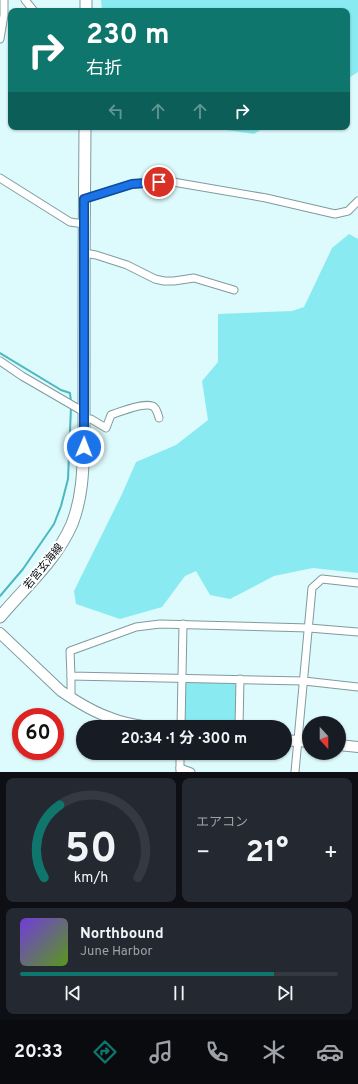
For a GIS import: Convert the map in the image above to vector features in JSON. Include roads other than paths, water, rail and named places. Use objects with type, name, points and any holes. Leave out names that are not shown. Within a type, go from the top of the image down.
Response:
[{"type":"main road","name":"若宮玄海線","points":[[0,617],[37,576],[55,553],[72,524],[79,501],[83,475],[84,416],[85,130]]},
{"type":"street","points":[[0,39],[4,15],[4,0]]},
{"type":"street","points":[[25,0],[32,8]]},
{"type":"street","points":[[0,178],[70,222],[84,224]]},
{"type":"street","points":[[84,199],[132,184],[173,182],[266,198],[335,214],[348,211],[358,201]]},
{"type":"street","points":[[84,253],[96,255],[127,265],[155,279],[174,281],[194,278],[234,290]]},
{"type":"street","points":[[0,361],[84,416],[106,428],[111,415],[143,405],[150,405],[155,408],[159,418]]},
{"type":"street","points":[[295,772],[312,588],[322,579],[358,583]]},
{"type":"street","points":[[71,698],[70,651],[136,628],[160,624],[183,624],[309,628],[358,632]]},
{"type":"street","points":[[181,720],[183,624]]},
{"type":"street","points":[[0,633],[61,691],[86,706],[112,718],[120,720]]},
{"type":"street","points":[[71,676],[304,681],[358,686]]},
{"type":"street","points":[[239,720],[240,679]]},
{"type":"street","points":[[292,741],[302,741]]},
{"type":"street","points":[[346,746],[358,747]]},
{"type":"street","points":[[180,770],[191,772]]},
{"type":"waterway","points":[[0,353],[61,390],[70,393],[71,402]]},
{"type":"waterway","points":[[0,596],[23,569],[54,524],[61,506],[68,479],[71,407]]}]
